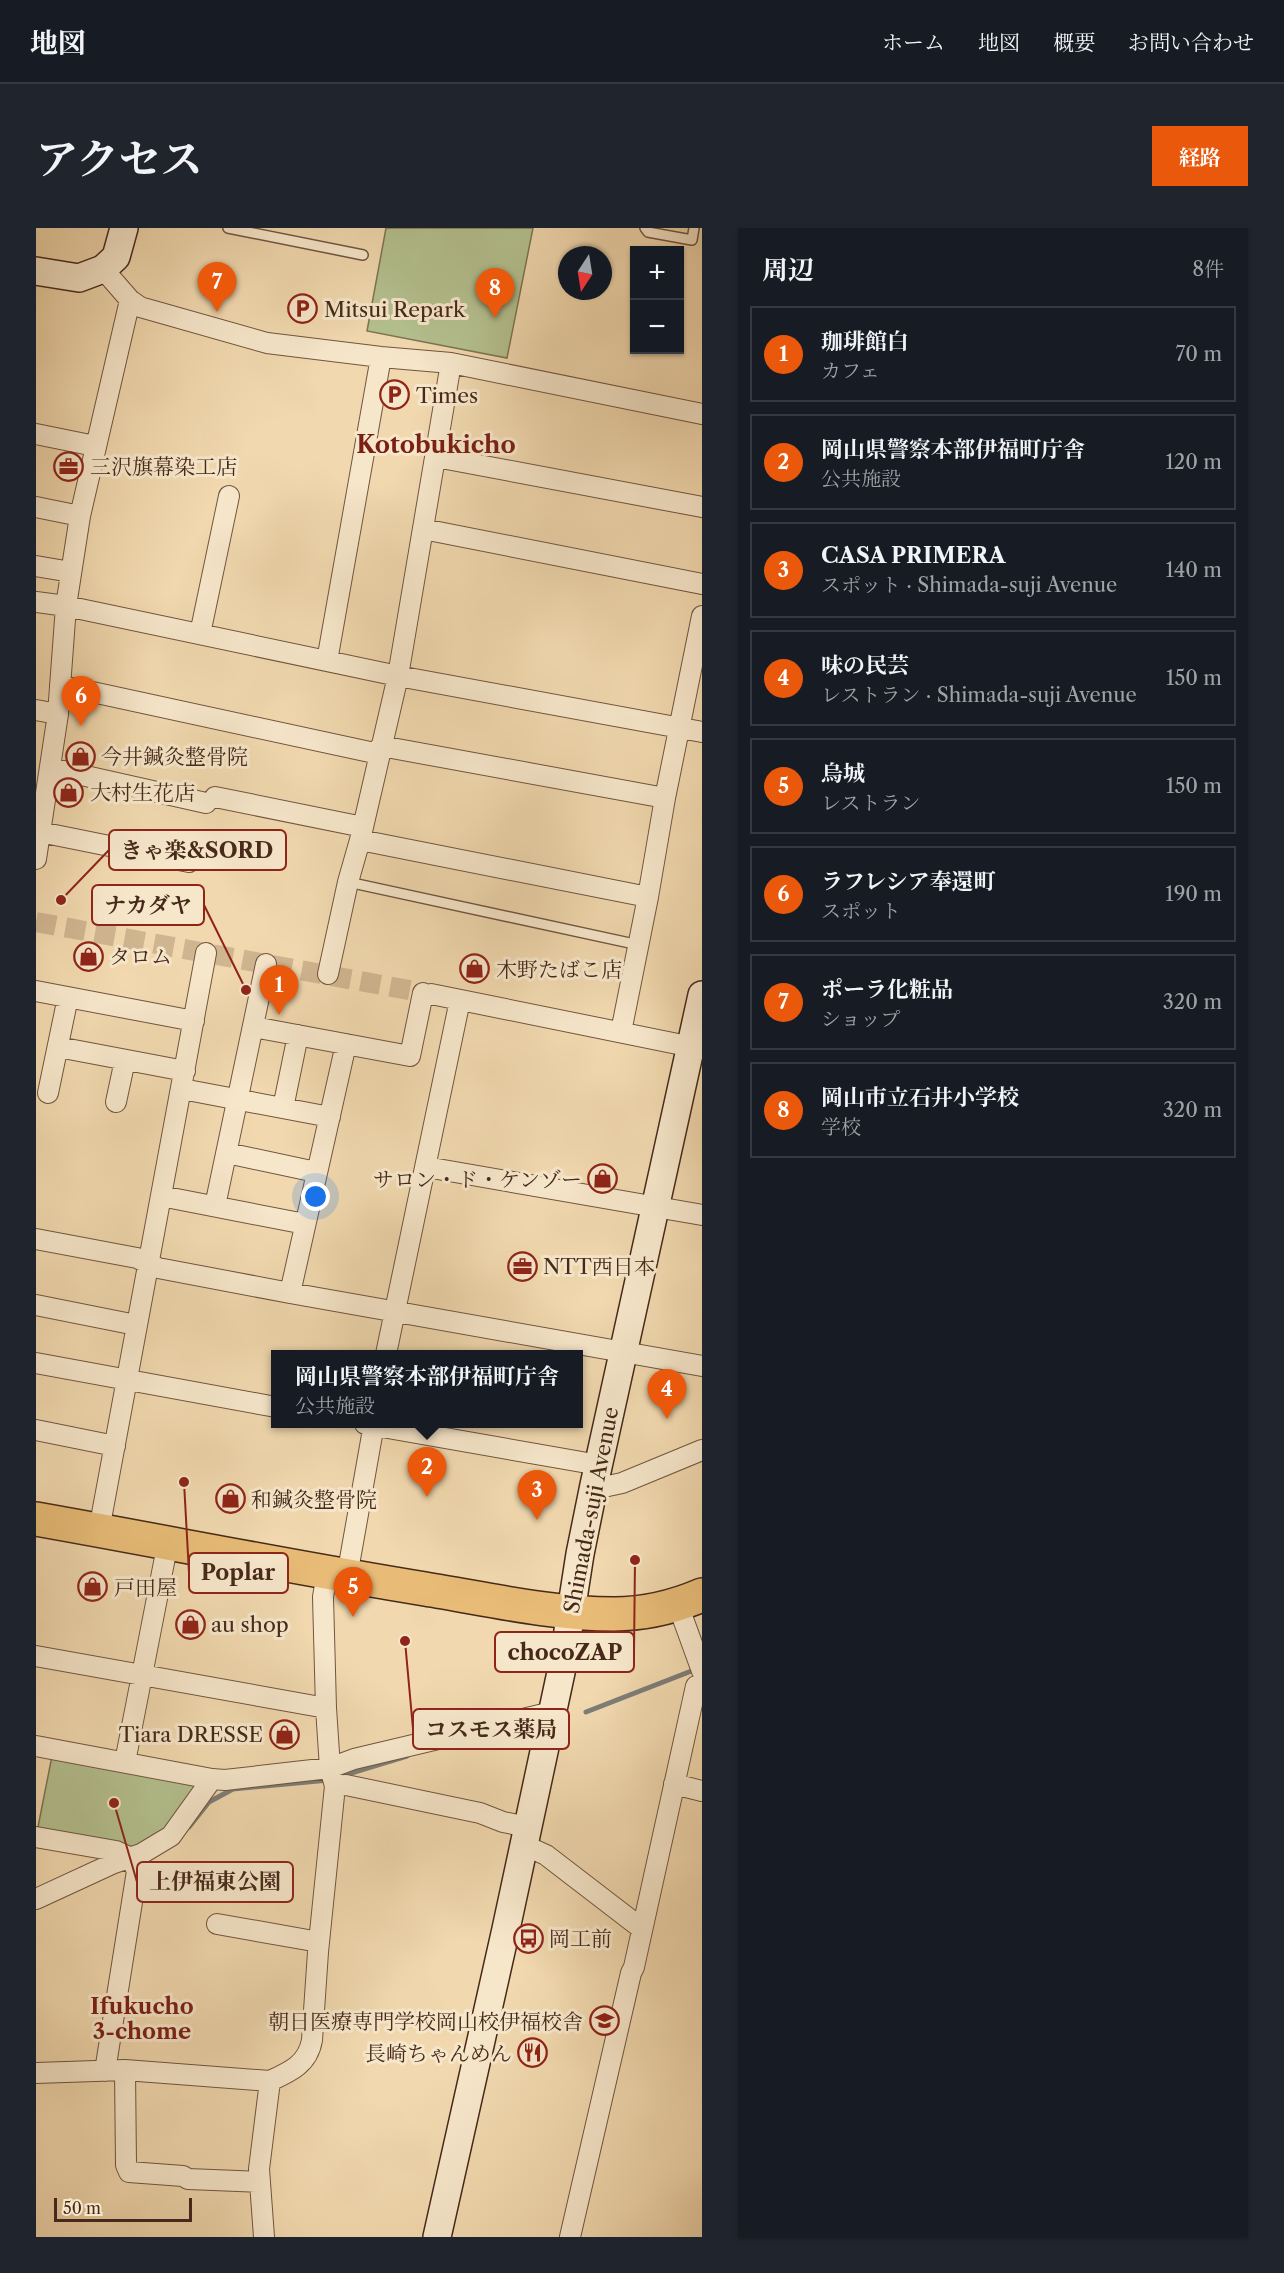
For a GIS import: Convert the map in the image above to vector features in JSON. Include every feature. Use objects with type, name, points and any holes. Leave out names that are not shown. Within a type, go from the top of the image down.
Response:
[{"type":"highway","points":[[36,1519],[519,1605],[614,1614],[651,1612],[690,1600]]},
{"type":"street","points":[[36,271],[79,278],[103,269],[116,256],[124,228]]},
{"type":"street","points":[[103,269],[130,300],[140,307],[267,343],[451,363],[702,414]]},
{"type":"street","points":[[36,859],[58,714],[66,606],[80,516],[130,300]]},
{"type":"street","points":[[327,661],[381,357]]},
{"type":"street","points":[[328,974],[398,676],[451,363]]},
{"type":"street","points":[[36,434],[95,446]]},
{"type":"street","points":[[436,458],[702,507]]},
{"type":"street","points":[[200,634],[229,496]]},
{"type":"street","points":[[36,507],[80,516]]},
{"type":"street","points":[[423,529],[702,584]]},
{"type":"street","points":[[36,566],[71,572]]},
{"type":"street","points":[[36,602],[66,606],[398,676],[702,732]]},
{"type":"street","points":[[621,1032],[702,616]]},
{"type":"street","points":[[60,686],[380,750],[665,798]]},
{"type":"street","points":[[36,710],[58,714]]},
{"type":"street","points":[[50,768],[211,800],[648,897]]},
{"type":"street","points":[[40,832],[189,862]]},
{"type":"street","points":[[99,1530],[206,953]]},
{"type":"street","points":[[215,1206],[266,964]]},
{"type":"street","points":[[36,991],[194,1021]]},
{"type":"street","points":[[254,1027],[410,1056],[427,993],[696,1048]]},
{"type":"street","name":"Shimada-suji Avenue","points":[[437,2237],[526,1836],[552,1712],[580,1554],[623,1352],[696,1048],[702,995]]},
{"type":"street","points":[[48,1093],[68,997]]},
{"type":"street","points":[[387,1350],[460,1000]]},
{"type":"street","points":[[283,1108],[298,1035]]},
{"type":"street","points":[[290,1293],[346,1044]]},
{"type":"street","points":[[58,1047],[125,1060],[237,1099],[330,1117]]},
{"type":"street","points":[[116,1102],[125,1060]]},
{"type":"street","points":[[227,1153],[316,1172]]},
{"type":"street","points":[[426,1167],[702,1215]]},
{"type":"street","points":[[160,1196],[305,1224]]},
{"type":"street","points":[[36,1239],[137,1258],[158,1268],[702,1366]]},
{"type":"street","points":[[36,1305],[136,1325]]},
{"type":"street","points":[[36,1363],[271,1406]]},
{"type":"street","points":[[36,2073],[125,2070],[270,2081],[298,2067],[310,2050],[333,1777],[326,1708],[323,1597],[337,1574],[370,1428]]},
{"type":"street","points":[[389,1428],[597,1475],[608,1486],[622,1484],[702,1450]]},
{"type":"street","points":[[36,1430],[115,1446]]},
{"type":"street","points":[[125,1762],[168,1542]]},
{"type":"street","points":[[690,1600],[701,1667]]},
{"type":"street","points":[[36,1656],[326,1708]]},
{"type":"street","points":[[570,2237],[630,1973],[634,1967],[696,1686],[702,1687]]},
{"type":"street","points":[[333,1777],[354,1759],[552,1712]]},
{"type":"street","points":[[36,1746],[212,1779],[333,1777],[346,1785],[469,1811],[526,1836],[546,1855],[641,1928]]},
{"type":"street","points":[[36,1899],[114,1863],[134,1864],[171,1836],[212,1779]]},
{"type":"street","points":[[674,1784],[702,1791]]},
{"type":"street","points":[[36,1837],[116,1851],[134,1864]]},
{"type":"street","points":[[105,2071],[134,1864]]},
{"type":"street","points":[[217,1924],[319,1942]]},
{"type":"street","points":[[125,2070],[126,2165],[129,2172],[183,2176],[188,2179],[260,2182]]},
{"type":"street","points":[[264,2237],[259,2169],[270,2081]]},
{"type":"lane","points":[[228,228],[363,255]]},
{"type":"lane","points":[[645,228],[648,232],[692,240],[694,228]]},
{"type":"lane","points":[[348,882],[639,945]]},
{"type":"green space","points":[[386,228],[533,228],[507,358],[367,331]]},
{"type":"green space","points":[[52,1756],[199,1785],[170,1830],[133,1853],[37,1832]]},
{"type":"waterway","points":[[586,1712],[697,1670]]},
{"type":"waterway","points":[[338,1777],[407,1756]]},
{"type":"waterway","points":[[189,1827],[209,1802],[233,1789],[329,1780]]},
{"type":"tunnel","points":[[36,922],[431,994]]},
{"type":"place","name":"Mitsui Repark","points":[[303,309]]},
{"type":"place","name":"ポーラ化粧品","points":[[217,312]]},
{"type":"place","name":"岡山市立石井小学校","points":[[495,318]]},
{"type":"place","name":"Times","points":[[395,395]]},
{"type":"place","name":"三沢旗幕染工店","points":[[69,466]]},
{"type":"place","name":"ラフレシア奉還町","points":[[81,726]]},
{"type":"place","name":"今井鍼灸整骨院","points":[[80,756]]},
{"type":"place","name":"大村生花店","points":[[69,792]]},
{"type":"place","name":"きゃ楽&SORD","points":[[61,900]]},
{"type":"place","name":"タロム","points":[[88,956]]},
{"type":"place","name":"木野たばこ店","points":[[475,969]]},
{"type":"place","name":"ナカダヤ","points":[[246,990]]},
{"type":"place","name":"珈琲館白","points":[[279,1015]]},
{"type":"place","name":"サロン・ド・ケンゾー","points":[[603,1179]]},
{"type":"place","name":"NTT西日本","points":[[522,1266]]},
{"type":"place","name":"味の民芸","points":[[667,1419]]},
{"type":"place","name":"Poplar","points":[[184,1482]]},
{"type":"place","name":"岡山県警察本部伊福町庁舎","points":[[427,1497]]},
{"type":"place","name":"和鍼灸整骨院","points":[[230,1499]]},
{"type":"place","name":"CASA PRIMERA","points":[[537,1520]]},
{"type":"place","name":"chocoZAP","points":[[635,1560]]},
{"type":"place","name":"戸田屋","points":[[93,1587]]},
{"type":"place","name":"烏城","points":[[353,1617]]},
{"type":"place","name":"au shop","points":[[190,1624]]},
{"type":"place","name":"コスモス薬局","points":[[405,1641]]},
{"type":"place","name":"Tiara DRESSE","points":[[284,1734]]},
{"type":"place","name":"上伊福東公園","points":[[114,1803]]},
{"type":"place","name":"岡工前","points":[[528,1938]]},
{"type":"place","name":"朝日医療専門学校岡山校伊福校舎","points":[[604,2021]]},
{"type":"place","name":"長崎ちゃんめん","points":[[533,2053]]},
{"type":"district","name":"Kotobukicho","points":[[436,444]]},
{"type":"district","name":"Ifukucho 3-chome","points":[[142,2018]]}]
